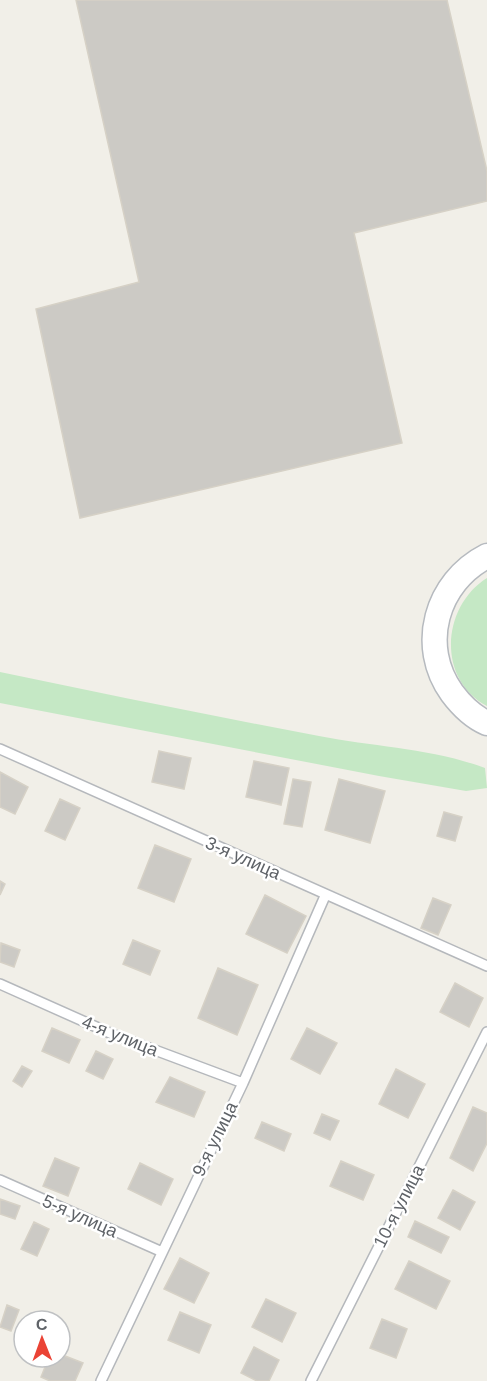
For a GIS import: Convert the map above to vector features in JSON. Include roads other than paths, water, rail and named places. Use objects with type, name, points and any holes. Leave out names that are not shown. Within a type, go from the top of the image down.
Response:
[{"type":"street","points":[[485,723],[460,704],[444,682],[436,657],[434,630],[441,604],[454,581],[474,563],[487,556]]},
{"type":"lane","name":"3-я улица","points":[[0,749],[325,896],[487,966]]},
{"type":"lane","name":"9-я улица","points":[[101,1381],[160,1251],[243,1083],[325,896]]},
{"type":"lane","name":"4-я улица","points":[[0,984],[112,1034],[243,1083]]},
{"type":"lane","name":"10-я улица","points":[[311,1381],[487,1032]]},
{"type":"lane","name":"5-я улица","points":[[0,1180],[160,1251]]}]
